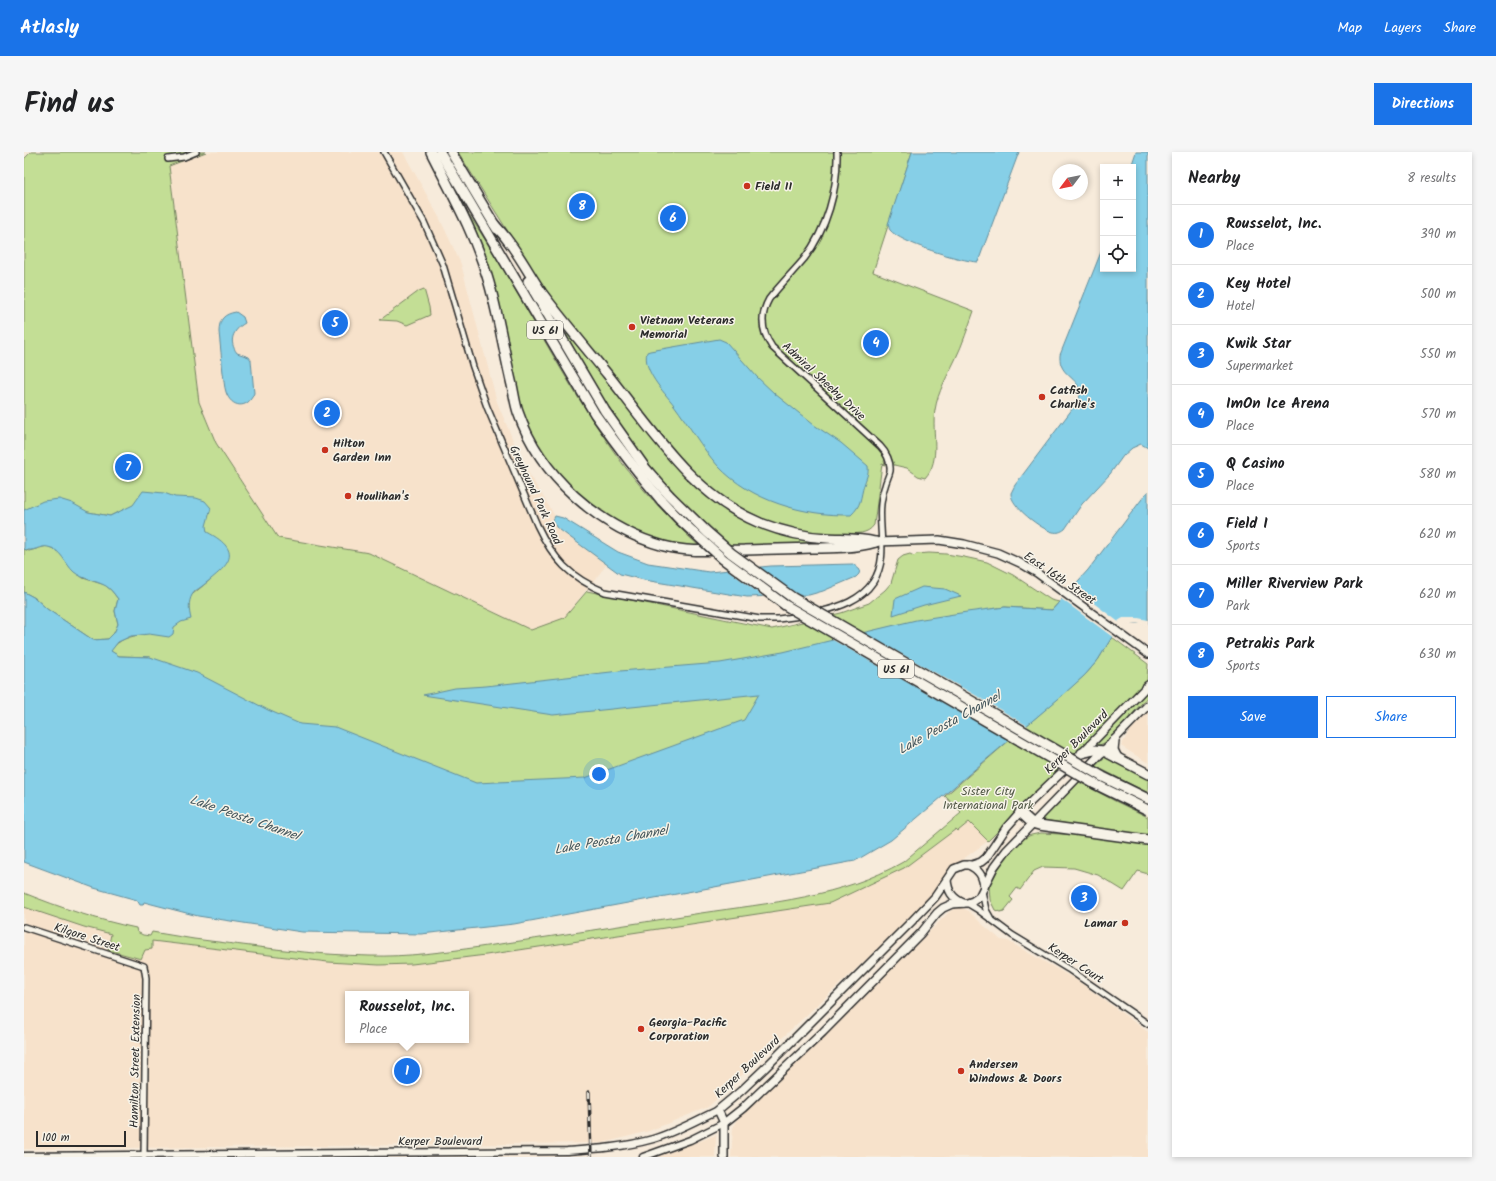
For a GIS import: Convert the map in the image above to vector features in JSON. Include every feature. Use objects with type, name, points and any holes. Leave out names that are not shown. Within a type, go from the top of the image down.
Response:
[{"type":"highway","points":[[431,152],[480,253],[496,308],[518,412],[529,436],[544,461],[556,477],[580,501],[612,524],[637,536],[665,546],[695,550],[776,549],[862,546],[879,542]]},
{"type":"highway","name":"US 61","points":[[440,152],[595,414],[622,452],[666,498],[731,553],[793,598],[1103,777],[1148,799]]},
{"type":"highway","name":"US 61","points":[[451,152],[605,411],[646,468],[680,520],[723,559],[786,604],[1095,784],[1148,810]]},
{"type":"highway","points":[[494,224],[508,238],[542,292],[563,320],[665,447],[700,486],[722,503],[747,517],[774,528],[809,536],[862,539],[879,542]]},
{"type":"highway","points":[[1114,741],[1113,750],[1117,758]]},
{"type":"highway","points":[[1082,753],[1094,750],[1104,751],[1148,774]]},
{"type":"highway","points":[[1020,812],[1032,823],[1048,827],[1148,840]]},
{"type":"main road","name":"East 16th Street","points":[[879,542],[939,540],[964,544],[998,553],[1020,562],[1057,587],[1148,654]]},
{"type":"main road","name":"Kerper Boulevard","points":[[718,1110],[742,1090],[800,1034],[935,897],[954,869],[960,866],[981,862],[986,858],[1006,828],[1020,812],[1082,753],[1148,685]]},
{"type":"main road","points":[[724,1123],[743,1108],[823,1032],[921,933],[943,908],[952,904],[965,903],[976,899],[999,859],[1032,823],[1148,706]]},
{"type":"main road","points":[[969,865],[980,872],[983,879],[983,889]]},
{"type":"main road","points":[[947,880],[951,895],[955,899],[965,903]]},
{"type":"main road","points":[[718,1110],[724,1123],[724,1157]]},
{"type":"street","points":[[168,159],[196,152]]},
{"type":"street","name":"Greyhound Park Road","points":[[384,152],[424,222],[443,265],[482,394],[537,525],[550,551],[557,560],[572,573],[585,583],[605,592],[738,616],[778,619],[826,610],[849,603],[858,597],[869,587],[878,573],[882,560],[879,542]]},
{"type":"street","name":"Admiral Sheehy Drive","points":[[837,152],[835,190],[824,224],[804,258],[769,299],[763,312],[763,326],[765,336],[776,351],[880,446],[886,455],[890,470],[883,490],[879,542]]},
{"type":"street","points":[[983,889],[986,910],[992,919]]},
{"type":"street","name":"Kerper Court","points":[[965,903],[977,908],[1018,939],[1068,969],[1148,1024]]},
{"type":"street","name":"Kilgore Street","points":[[24,927],[144,966]]},
{"type":"street","name":"Hamilton Street Extension","points":[[144,966],[146,978],[144,1156]]},
{"type":"street","name":"Kerper Boulevard","points":[[24,1156],[567,1151],[602,1149],[637,1143],[654,1138],[683,1127],[718,1110]]},
{"type":"street","points":[[643,1157],[690,1140],[724,1123]]},
{"type":"shaded area","points":[[206,152],[403,152],[440,219],[461,264],[497,402],[523,464],[555,516],[612,558],[564,618],[531,630],[369,553],[278,538],[216,443],[199,402],[169,165]]},
{"type":"shaded area","points":[[1148,712],[1148,763],[1121,746],[1129,732]]},
{"type":"shaded area","points":[[969,822],[988,841],[948,870],[938,888],[873,953],[708,1107],[649,1131],[603,1143],[24,1149],[24,901],[152,941],[328,962],[379,965],[412,964],[486,955],[830,903],[904,868],[956,829],[958,831]]},
{"type":"shaded area","points":[[955,908],[962,908],[969,911],[1001,940],[1008,941],[1078,981],[1148,1032],[1148,1157],[731,1157],[733,1128],[738,1119],[827,1034],[949,912]]},
{"type":"shaded area","points":[[716,1135],[715,1157],[657,1157]]},
{"type":"green space","points":[[31,152],[206,152],[169,166],[199,402],[216,443],[278,538],[369,553],[531,630],[564,618],[587,591],[772,629],[841,613],[869,603],[891,583],[898,560],[903,556],[910,554],[914,556],[916,554],[929,553],[946,554],[987,562],[1013,575],[1051,600],[1059,602],[1052,610],[1005,607],[991,609],[796,683],[693,769],[501,800],[292,732],[150,657],[119,656],[110,651],[117,643],[129,637],[144,634],[210,580],[116,513],[110,516],[88,512],[24,511],[24,159]]},
{"type":"green space","points":[[458,152],[912,152],[873,272],[974,311],[936,403],[934,419],[935,454],[930,471],[925,478],[918,476],[907,468],[894,465],[889,453],[884,461],[885,465],[882,464],[874,525],[865,532],[858,533],[825,534],[785,527],[749,512],[715,491],[698,479],[563,314],[529,265]]},
{"type":"green space","points":[[468,213],[505,272],[574,391],[612,449],[653,500],[675,524],[699,546],[675,544],[658,540],[631,530],[610,519],[591,506],[574,490],[558,473],[544,454],[532,434],[523,414],[490,269],[483,248],[467,214]]},
{"type":"green space","points":[[424,289],[430,315],[407,325],[397,321],[380,320],[419,291]]},
{"type":"green space","points":[[567,334],[672,462],[709,498],[724,509],[750,524],[783,535],[829,542],[829,544],[733,547],[678,496],[636,448],[605,400],[566,335]]},
{"type":"green space","points":[[47,546],[58,551],[74,571],[83,578],[105,585],[118,599],[115,611],[118,624],[114,633],[108,639],[93,640],[47,609],[35,598],[24,592],[24,549],[29,551]]},
{"type":"green space","name":"Sister City International Park","points":[[1112,637],[1148,664],[1147,680],[988,841],[969,822],[958,831],[956,829],[904,868],[830,903],[486,955],[412,964],[379,965],[328,962],[152,941],[152,949],[145,950],[141,959],[108,950],[111,934],[84,927],[24,907],[24,893],[80,913],[136,928],[137,932],[143,935],[150,936],[152,932],[194,939],[326,954],[398,956],[480,947],[779,902],[830,891],[880,874],[903,862],[961,813],[945,796],[1085,675],[1098,660]]},
{"type":"green space","points":[[1148,690],[1148,696],[1109,741],[1096,746],[1095,744]]},
{"type":"green space","points":[[1105,757],[1148,778],[1148,793],[1095,766]]},
{"type":"green space","points":[[1079,782],[1148,817],[1148,836],[1043,820]]},
{"type":"green space","points":[[1041,833],[1080,835],[1148,844],[1148,874],[1138,871],[1124,891],[1098,875],[1074,868],[1043,867],[1034,871],[1020,890],[1017,888],[1010,897],[1013,900],[1004,911],[1000,912],[995,910],[990,900],[989,886],[1005,857],[1023,839],[1031,835]]},
{"type":"water","points":[[912,152],[1019,152],[978,262],[945,255],[918,246],[896,235],[890,230],[888,224]]},
{"type":"water","points":[[1136,152],[1148,152],[1148,448],[1141,444],[1132,448],[1123,456],[1110,474],[1082,504],[1065,529],[1059,532],[1053,532],[1042,527],[1021,511],[1012,498],[1011,493],[1015,485],[1079,400],[1080,392],[1078,386],[1063,369],[1060,363],[1060,355],[1100,255],[1100,272],[1136,272],[1136,164],[1132,164]]},
{"type":"water","points":[[236,312],[243,317],[245,323],[237,329],[233,336],[232,340],[234,349],[237,353],[249,357],[251,360],[254,393],[248,402],[240,405],[235,404],[228,397],[225,390],[219,332],[221,320],[228,314]]},
{"type":"water","points":[[719,339],[726,342],[757,377],[775,394],[814,425],[841,443],[868,466],[868,474],[860,501],[857,508],[851,515],[815,513],[779,504],[762,497],[746,489],[731,478],[718,466],[706,451],[655,380],[646,359],[647,352],[650,351]]},
{"type":"water","name":"Lake Peosta Channel","points":[[143,491],[164,493],[175,497],[196,498],[205,501],[211,508],[206,526],[207,532],[226,547],[229,553],[228,560],[218,573],[193,594],[189,604],[191,619],[181,622],[174,627],[173,634],[169,637],[149,634],[131,636],[118,642],[111,651],[119,656],[150,657],[197,673],[268,710],[300,724],[335,727],[476,783],[585,778],[744,720],[759,694],[553,715],[423,695],[455,688],[620,671],[720,663],[783,652],[916,620],[967,612],[1005,607],[1052,610],[1088,570],[1148,491],[1148,624],[1125,622],[1112,637],[1098,660],[1085,675],[1064,694],[891,840],[855,861],[514,924],[421,934],[302,932],[198,916],[144,902],[143,905],[140,905],[137,900],[94,888],[24,862],[24,592],[35,598],[47,609],[93,640],[108,639],[114,633],[118,624],[115,611],[118,599],[106,586],[82,577],[74,572],[60,554],[52,548],[42,547],[30,550],[24,549],[24,510],[43,501],[59,499],[72,503],[88,512],[110,516],[133,505]]},
{"type":"water","points":[[555,516],[563,518],[618,552],[648,563],[709,572],[771,566],[853,564],[860,570],[856,577],[823,591],[809,595],[747,597],[644,580],[620,574],[556,527],[553,520]]},
{"type":"water","points":[[922,587],[945,589],[961,596],[924,605],[893,615],[895,599]]},
{"type":"pier","points":[[756,565],[802,597],[765,598],[725,568]]},
{"type":"pier","points":[[1071,586],[1120,623],[1118,621],[1123,618],[1138,618],[1148,620],[1148,626],[1136,623],[1126,624],[1114,638],[1060,598]]},
{"type":"pier","points":[[861,631],[1028,726],[1010,741],[831,639]]},
{"type":"railway","points":[[589,1092],[591,1157]]},
{"type":"place","name":"Field II","points":[[747,186]]},
{"type":"place","name":"Petrakis Park","points":[[582,206]]},
{"type":"place","name":"Field I","points":[[673,218]]},
{"type":"place","name":"Q Casino","points":[[335,323]]},
{"type":"place","name":"Vietnam Veterans Memorial","points":[[632,327]]},
{"type":"place","name":"ImOn Ice Arena","points":[[876,343]]},
{"type":"place","name":"Catfish Charlie's","points":[[1042,397]]},
{"type":"place","name":"Key Hotel","points":[[327,413]]},
{"type":"place","name":"Hilton Garden Inn","points":[[325,450]]},
{"type":"place","name":"Miller Riverview Park","points":[[128,467]]},
{"type":"place","name":"Houlihan's","points":[[348,496]]},
{"type":"place","name":"Kwik Star","points":[[1084,898]]},
{"type":"place","name":"Lamar","points":[[1125,923]]},
{"type":"place","name":"Georgia-Pacific Corporation","points":[[641,1029]]},
{"type":"place","name":"Rousselot, Inc.","points":[[407,1071]]},
{"type":"place","name":"Andersen Windows & Doors","points":[[961,1071]]}]
